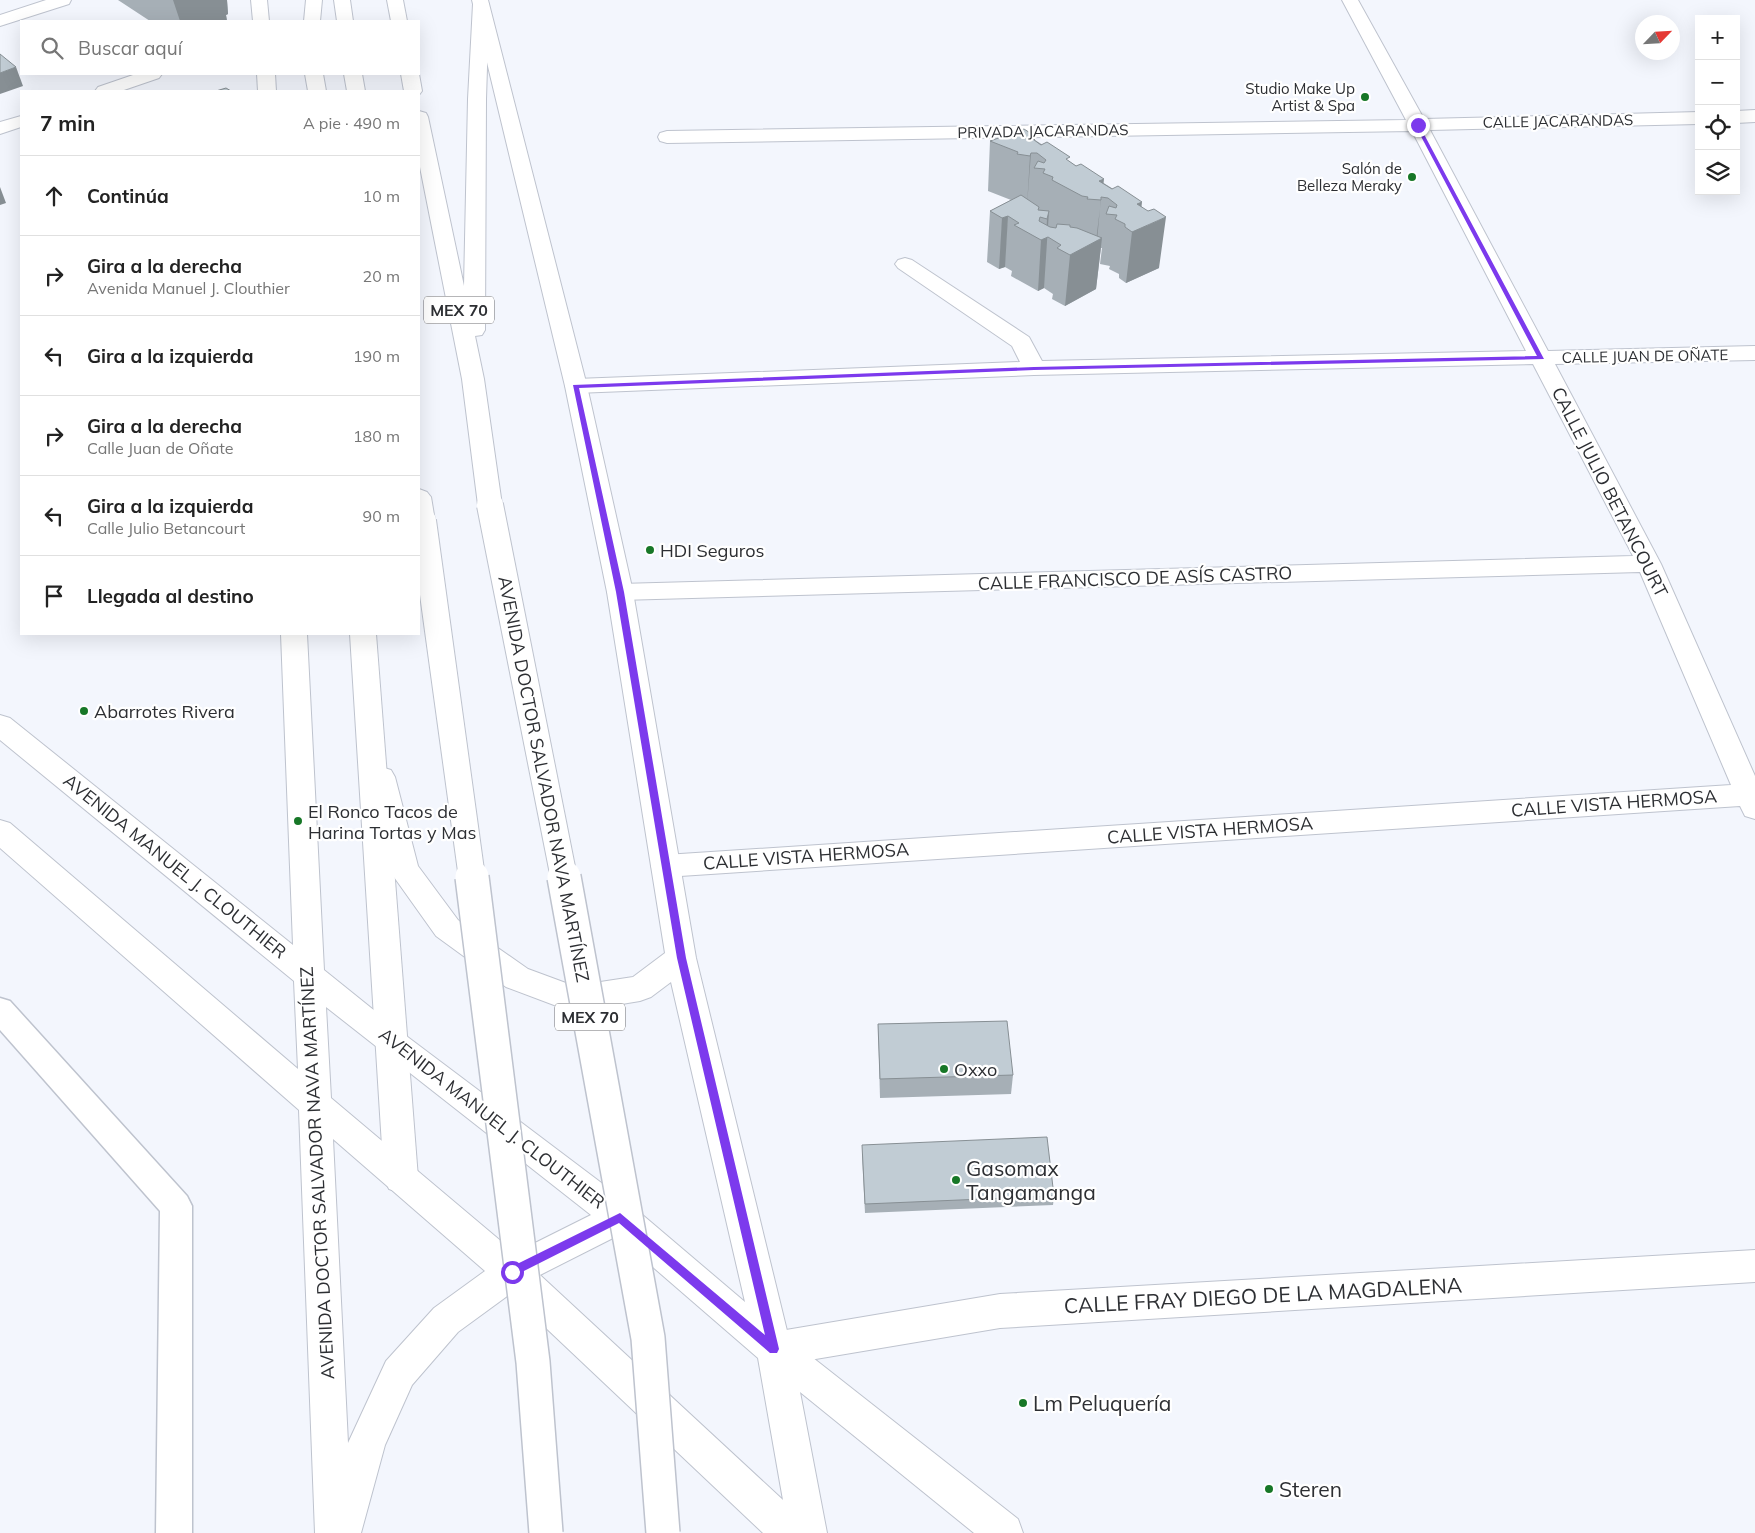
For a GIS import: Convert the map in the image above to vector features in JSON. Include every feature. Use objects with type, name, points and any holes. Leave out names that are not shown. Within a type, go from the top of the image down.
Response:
[{"type":"main road","points":[[0,21],[63,0]]},
{"type":"main road","points":[[259,0],[261,20]]},
{"type":"main road","points":[[312,20],[314,0]]},
{"type":"main road","points":[[342,0],[345,20]]},
{"type":"main road","points":[[395,0],[399,20]]},
{"type":"main road","name":"CALLE JULIO BETANCOURT","points":[[1350,0],[1418,125],[1649,564],[1753,799]]},
{"type":"main road","points":[[473,378],[477,99],[481,2]]},
{"type":"main road","points":[[481,2],[576,386],[620,592],[681,958],[774,1349],[808,1533]]},
{"type":"main road","points":[[107,90],[151,75]]},
{"type":"main road","points":[[266,75],[268,90]]},
{"type":"main road","points":[[314,75],[317,90]]},
{"type":"main road","points":[[353,75],[356,90]]},
{"type":"main road","points":[[410,75],[414,90]]},
{"type":"main road","points":[[1740,117],[1755,116]]},
{"type":"main road","name":"CALLE JACARANDAS","points":[[1418,125],[1695,118]]},
{"type":"main road","points":[[1,127],[20,121]]},
{"type":"main road","name":"AVENIDA DOCTOR SALVADOR NAVA MARTÍNEZ","points":[[420,122],[473,378],[490,505],[554,826],[648,1338],[663,1533]]},
{"type":"main road","name":"PRIVADA JACARANDAS","points":[[667,137],[1418,125]]},
{"type":"main road","points":[[906,264],[1021,342],[1034,368]]},
{"type":"main road","name":"CALLE JUAN DE OÑATE","points":[[576,386],[1034,368],[1755,353]]},
{"type":"main road","points":[[421,509],[466,833],[533,1362],[546,1533]]},
{"type":"main road","name":"CALLE FRANCISCO DE ASÍS CASTRO","points":[[620,592],[1649,564]]},
{"type":"main road","name":"AVENIDA DOCTOR SALVADOR NAVA MARTÍNEZ","points":[[294,635],[334,1533]]},
{"type":"main road","points":[[363,635],[401,1178]]},
{"type":"main road","name":"AVENIDA MANUEL J. CLOUTHIER","points":[[0,725],[390,1041],[620,1217],[774,1349],[1004,1533]]},
{"type":"main road","points":[[372,742],[404,869],[447,928],[517,978],[573,999],[640,988],[681,958]]},
{"type":"main road","name":"CALLE VISTA HERMOSA","points":[[665,866],[1753,799]]},
{"type":"main road","points":[[0,831],[314,1104],[512,1272],[791,1533]]},
{"type":"main road","points":[[342,1533],[367,1443],[399,1373],[446,1320],[512,1272],[620,1217]]},
{"type":"main road","name":"CALLE FRAY DIEGO DE LA MAGDALENA","points":[[774,1349],[1000,1311],[1755,1266]]},
{"type":"lane","points":[[0,1010],[176,1206],[174,1533]]},
{"type":"building","points":[[0,54],[16,67],[0,73]]},
{"type":"building","points":[[1024,129],[1035,136],[1030,137],[1041,145],[1047,142],[1070,157],[1066,159],[1076,166],[1081,164],[1104,179],[1099,181],[1112,189],[1118,186],[1142,202],[1137,204],[1148,211],[1154,209],[1166,217],[1132,232],[1125,227],[1125,224],[1115,219],[1117,215],[1106,214],[1109,206],[1116,208],[1117,205],[1108,198],[1101,197],[1101,200],[1087,199],[1088,197],[1082,196],[1052,180],[1053,177],[1043,173],[1045,169],[1034,168],[1038,161],[1044,163],[1046,160],[1037,153],[1031,153],[1030,156],[1017,154],[1018,152],[990,141]]},
{"type":"building","points":[[1021,195],[1039,207],[1038,210],[1049,211],[1047,219],[1040,217],[1039,221],[1050,227],[1056,228],[1057,224],[1070,225],[1070,227],[1102,238],[1070,255],[1057,248],[1061,245],[1048,237],[1041,240],[1014,225],[1019,223],[1008,216],[1002,218],[990,211]]},
{"type":"building","name":"Oxxo","points":[[1007,1021],[1013,1075],[880,1079],[878,1024]]},
{"type":"building","name":"Gasomax Tangamanga","points":[[1047,1137],[1054,1196],[865,1204],[862,1145]]},
{"type":"place","name":"Studio Make Up Artist & Spa","points":[[1365,97]]},
{"type":"place","name":"Salón de Belleza Meraky","points":[[1412,177]]},
{"type":"place","name":"HDI Seguros","points":[[650,550]]},
{"type":"place","name":"Abarrotes Rivera","points":[[84,711]]},
{"type":"place","name":"El Ronco Tacos de Harina Tortas y Mas","points":[[298,821]]},
{"type":"place","name":"Oxxo","points":[[944,1069]]},
{"type":"place","name":"Gasomax Tangamanga","points":[[956,1180]]},
{"type":"place","name":"Lm Peluquería","points":[[1023,1403]]},
{"type":"place","name":"Steren","points":[[1269,1489]]},
{"type":"route","points":[[512,1272],[620,1217],[774,1349],[681,958],[620,592],[576,386],[1034,368],[1541,358],[1418,125]]}]
